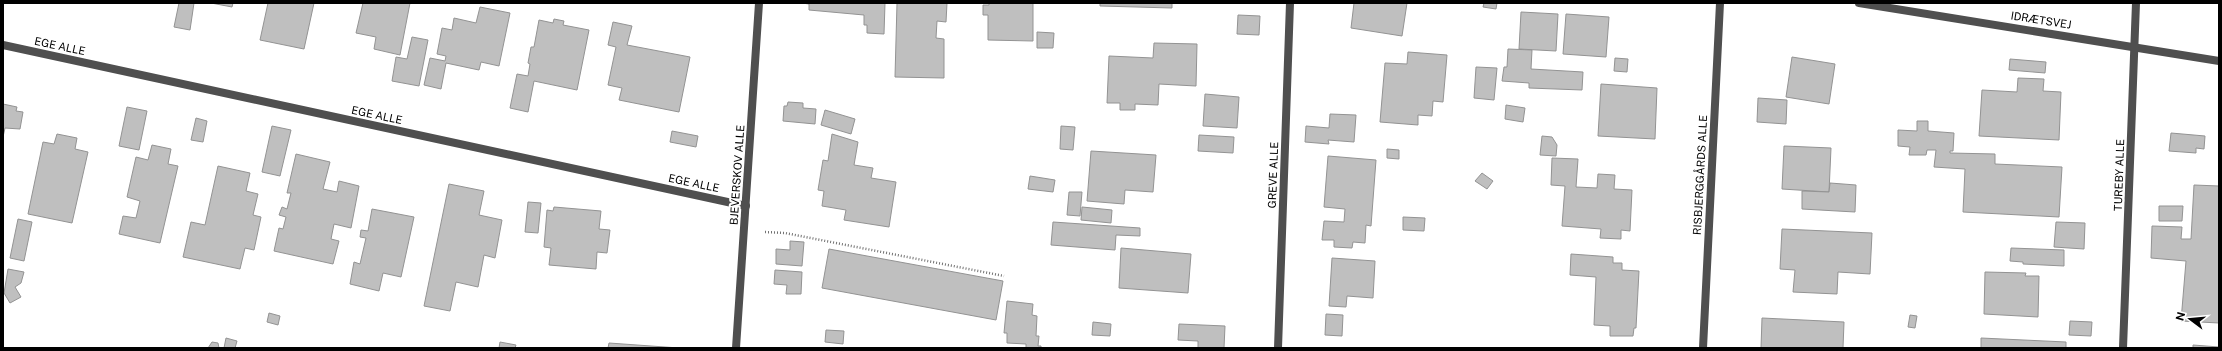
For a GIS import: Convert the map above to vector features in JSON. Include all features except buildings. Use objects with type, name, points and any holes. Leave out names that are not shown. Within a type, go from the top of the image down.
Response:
[{"type":"street","name":"BJEVERSKOV ALLE","points":[[736,348],[759,3]]},
{"type":"street","name":"GREVE ALLE","points":[[1278,348],[1290,3]]},
{"type":"street","name":"RISBJERGGÅRDS ALLE","points":[[1703,348],[1720,3]]},
{"type":"street","name":"IDRÆTSVEJ","points":[[1859,3],[2219,60]]},
{"type":"street","name":"TUREBY ALLE","points":[[2124,348],[2136,3]]},
{"type":"street","name":"EGE ALLE","points":[[3,45],[746,206]]},
{"type":"path","points":[[744,230],[785,233],[1004,276]]}]
